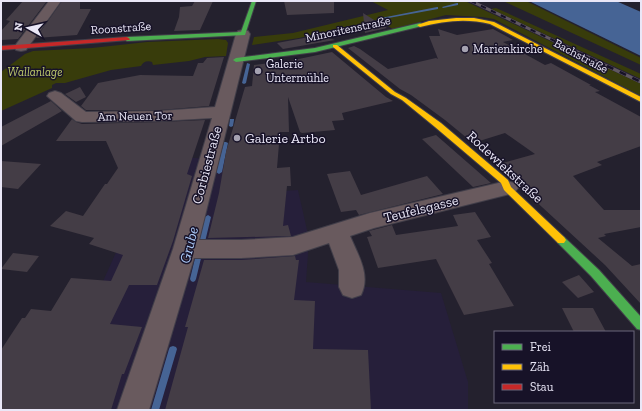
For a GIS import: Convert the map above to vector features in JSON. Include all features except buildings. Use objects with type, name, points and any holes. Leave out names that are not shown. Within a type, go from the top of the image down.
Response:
[{"type":"street","points":[[20,47],[55,1]]},
{"type":"street","points":[[243,34],[254,1]]},
{"type":"street","name":"Minoritenstraße","points":[[236,60],[335,46],[444,19],[465,18]]},
{"type":"street","name":"Bachstraße","points":[[465,18],[476,19],[498,25],[641,100]]},
{"type":"street","name":"Roonstraße","points":[[1,48],[138,38],[243,34]]},
{"type":"street","name":"Corbiestraße","points":[[133,410],[195,249],[221,112],[243,34]]},
{"type":"street","name":"Rodewiekstraße","points":[[335,46],[393,93],[404,99],[469,150],[505,182],[507,188],[595,273],[641,325]]},
{"type":"street","name":"Am Neuen Tor","points":[[55,96],[82,117],[160,116],[221,112]]},
{"type":"street","name":"Teufelsgasse","points":[[195,249],[278,248],[293,246],[370,221],[507,188]]},
{"type":"street","points":[[337,232],[352,270],[352,287]]},
{"type":"shaded area","points":[[465,1],[475,1],[641,79],[641,84]]},
{"type":"shaded area","points":[[159,157],[253,162],[268,192],[298,190],[309,239],[306,282],[441,293],[468,382],[468,410],[45,410]]},
{"type":"green space","points":[[371,1],[465,1],[641,84],[641,96],[494,19],[482,17],[446,15],[393,29],[377,20],[299,38],[252,45],[254,37],[293,33],[388,10]]},
{"type":"green space","points":[[503,1],[526,1],[641,58],[641,65]]},
{"type":"green space","points":[[496,8],[641,74],[641,79],[491,9]]},
{"type":"green space","name":"Wallanlage","points":[[218,39],[226,40],[228,43],[226,56],[205,57],[189,61],[153,65],[152,62],[147,61],[141,66],[111,70],[65,83],[56,83],[52,85],[52,88],[1,111],[1,72],[25,54],[33,51],[92,48],[147,42]]},
{"type":"water","points":[[529,1],[616,1],[641,12],[641,56]]},
{"type":"waterway","name":"Grube","points":[[443,7],[457,4]]},
{"type":"waterway","name":"Grube","points":[[383,18],[437,8]]},
{"type":"waterway","name":"Grube","points":[[244,83],[248,64]]},
{"type":"waterway","name":"Grube","points":[[231,126],[232,120]]},
{"type":"waterway","name":"Grube","points":[[219,172],[226,143]]},
{"type":"waterway","name":"Grube","points":[[193,279],[208,217]]},
{"type":"waterway","name":"Grube","points":[[155,410],[173,349]]},
{"type":"railway","points":[[471,1],[609,67]]},
{"type":"railway","points":[[607,66],[641,82]]},
{"type":"traffic: fast","points":[[127,39],[243,34],[254,1]]},
{"type":"traffic: fast","points":[[236,60],[315,50],[420,25]]},
{"type":"traffic: fast","points":[[561,240],[595,273],[641,325]]},
{"type":"traffic: slow","points":[[420,25],[456,19],[492,23],[641,100]]},
{"type":"traffic: slow","points":[[335,46],[393,93],[404,99],[438,125],[505,182],[507,188],[561,240]]},
{"type":"traffic: jam","points":[[1,48],[127,39]]},
{"type":"place","name":"Marienkirche","points":[[465,49]]},
{"type":"place","name":"Galerie Untermühle","points":[[258,71]]},
{"type":"place","name":"Galerie Artbo","points":[[237,138]]}]
